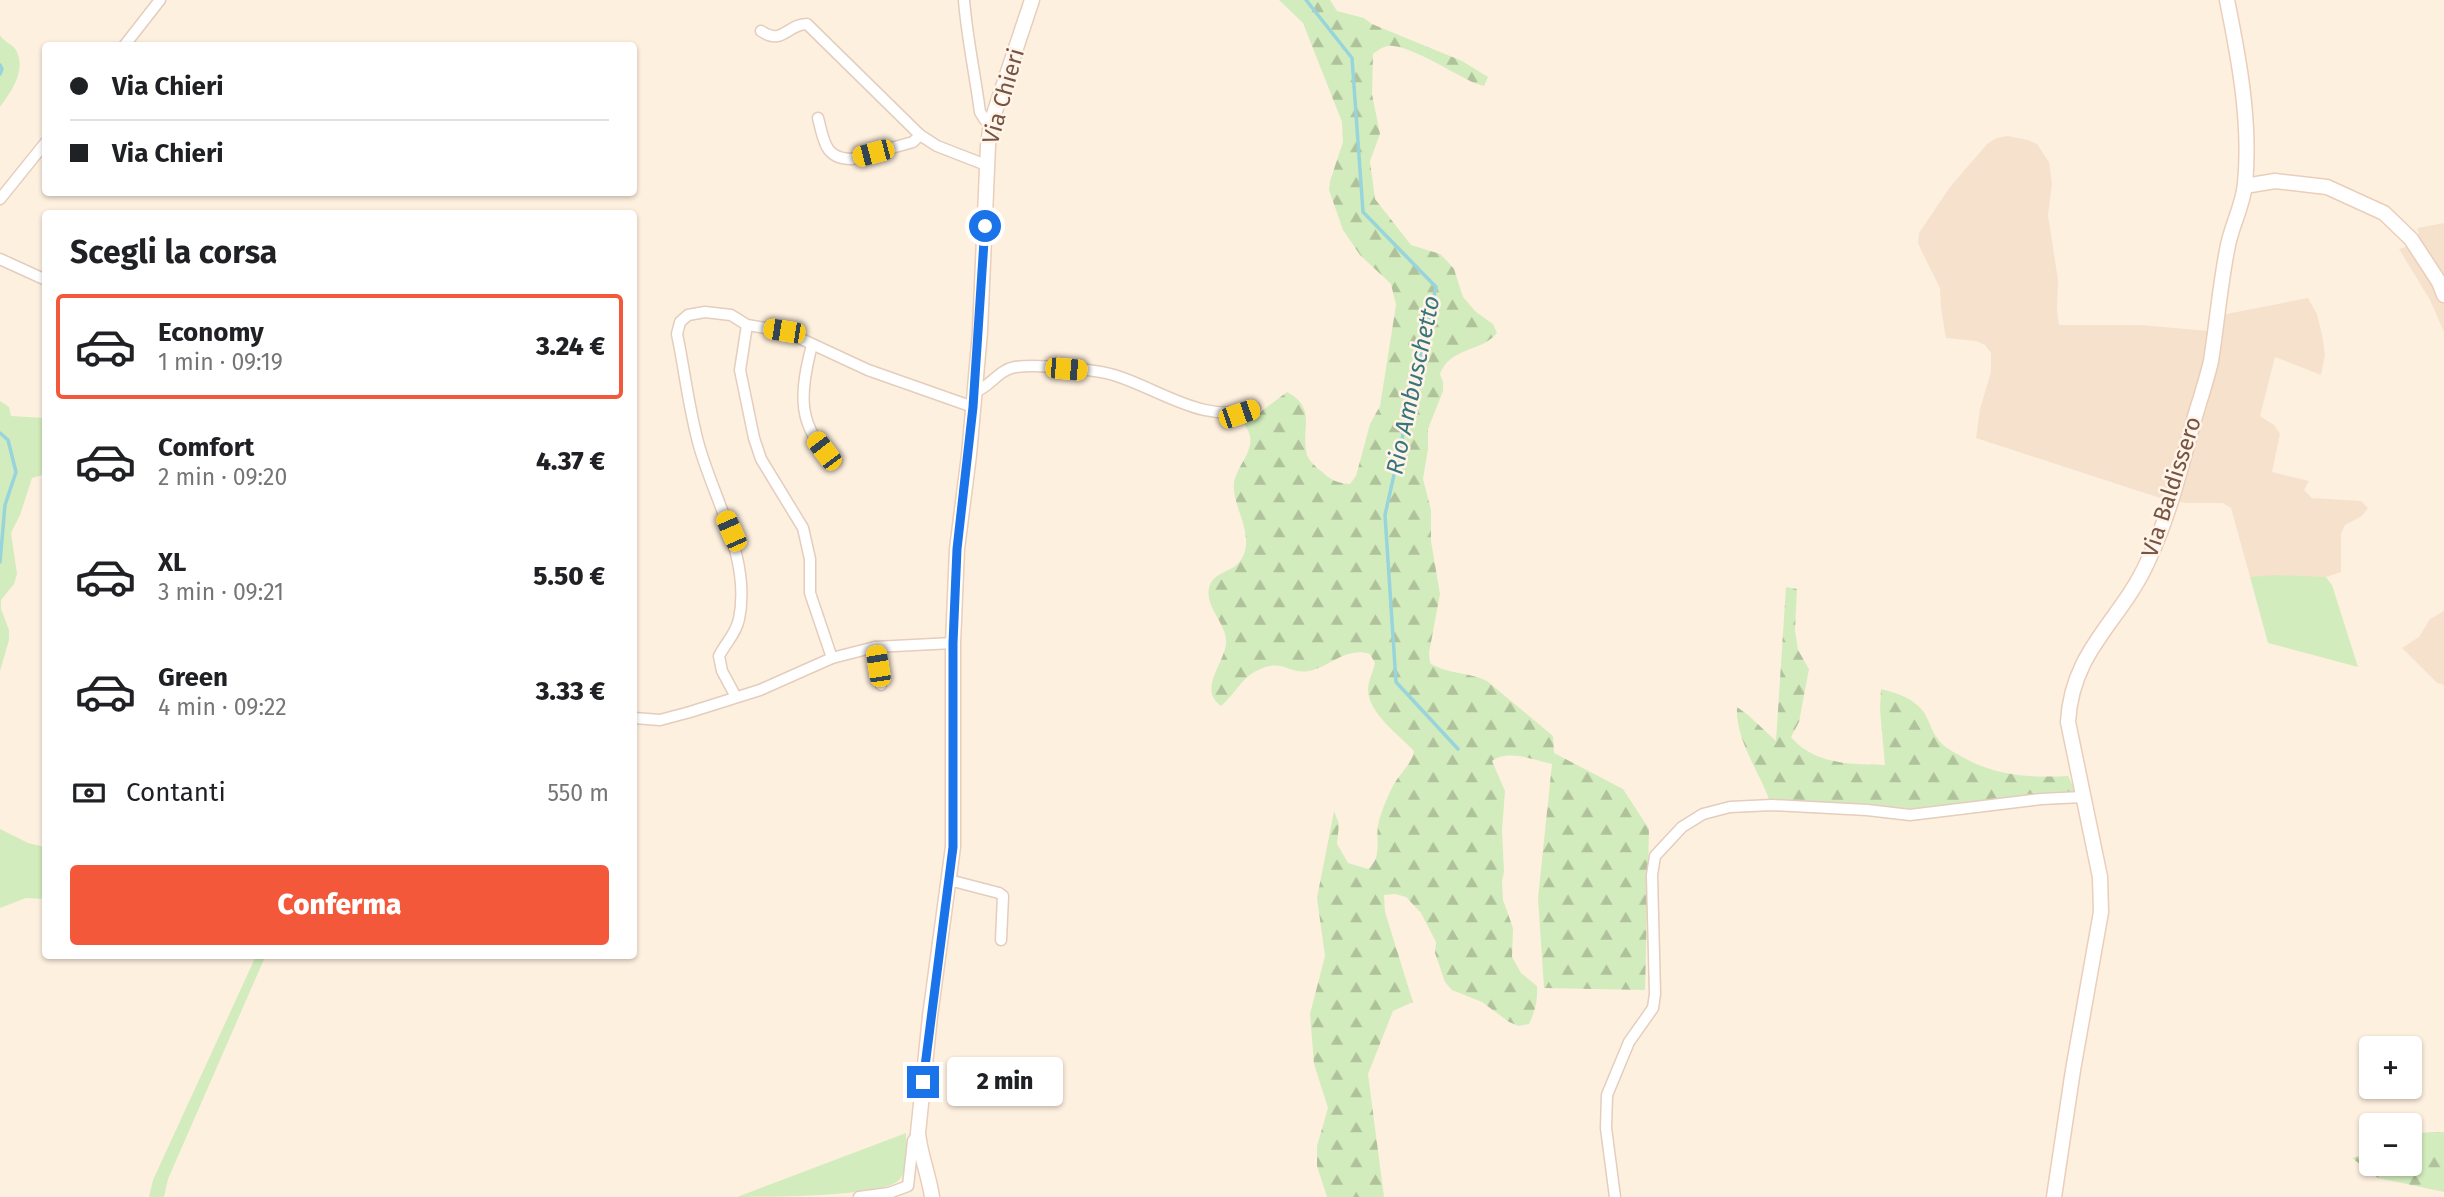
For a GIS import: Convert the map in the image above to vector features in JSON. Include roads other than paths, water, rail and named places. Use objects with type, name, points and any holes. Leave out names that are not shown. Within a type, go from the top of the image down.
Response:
[{"type":"street","points":[[127,42],[160,0]]},
{"type":"street","points":[[964,0],[980,112],[985,120],[991,123]]},
{"type":"street","name":"Via Chieri","points":[[932,1197],[919,1150],[918,1133],[930,1016],[953,847],[953,643],[959,525],[975,392],[983,280],[986,166],[991,123],[1032,0]]},
{"type":"street","name":"Via Baldissero","points":[[2054,1197],[2101,912],[2100,877],[2068,722],[2069,699],[2077,673],[2096,639],[2127,598],[2146,566],[2168,514],[2210,363],[2228,243],[2245,186],[2243,99],[2238,52],[2227,0]]},
{"type":"street","points":[[761,31],[773,37],[783,35],[803,23],[812,27],[920,135],[937,146],[986,166]]},
{"type":"street","points":[[818,118],[825,145],[832,155],[842,159],[852,159],[914,142],[920,135]]},
{"type":"street","points":[[0,199],[42,147]]},
{"type":"street","points":[[2245,186],[2275,181],[2327,187],[2384,213],[2411,239],[2439,282],[2444,295]]},
{"type":"street","points":[[0,259],[42,278]]},
{"type":"street","points":[[736,697],[722,671],[719,656],[736,633],[740,616],[740,584],[734,543],[699,446],[677,334],[680,323],[688,315],[705,312],[731,315],[747,326],[784,331],[868,370],[973,407]]},
{"type":"street","points":[[747,326],[740,370],[754,438],[761,460],[803,528],[810,559],[810,593],[832,658]]},
{"type":"street","points":[[812,345],[806,366],[805,421],[824,451],[836,461]]},
{"type":"street","points":[[975,392],[982,390],[1006,369],[1066,369],[1115,375],[1207,412],[1239,414],[1255,408]]},
{"type":"street","points":[[637,718],[660,720],[760,690],[832,658],[875,647],[953,643]]},
{"type":"street","points":[[875,647],[881,685]]},
{"type":"street","points":[[1615,1197],[1606,1128],[1607,1095],[1629,1042],[1653,1008],[1655,993],[1652,875],[1655,856],[1682,827],[1703,814],[1730,807],[1772,805],[1910,815],[2041,799],[2083,797]]},
{"type":"street","points":[[949,880],[999,892],[1003,896],[1001,940]]},
{"type":"street","points":[[859,1197],[889,1193],[908,1186],[914,1141],[918,1133]]},
{"type":"waterway","name":"Rio Ambuschetto","points":[[1306,0],[1352,58],[1363,212],[1436,287],[1385,515],[1396,682],[1458,749]]},
{"type":"waterway","points":[[0,65],[0,74]]},
{"type":"waterway","points":[[0,433],[8,440],[16,472],[5,505],[0,562]]}]
